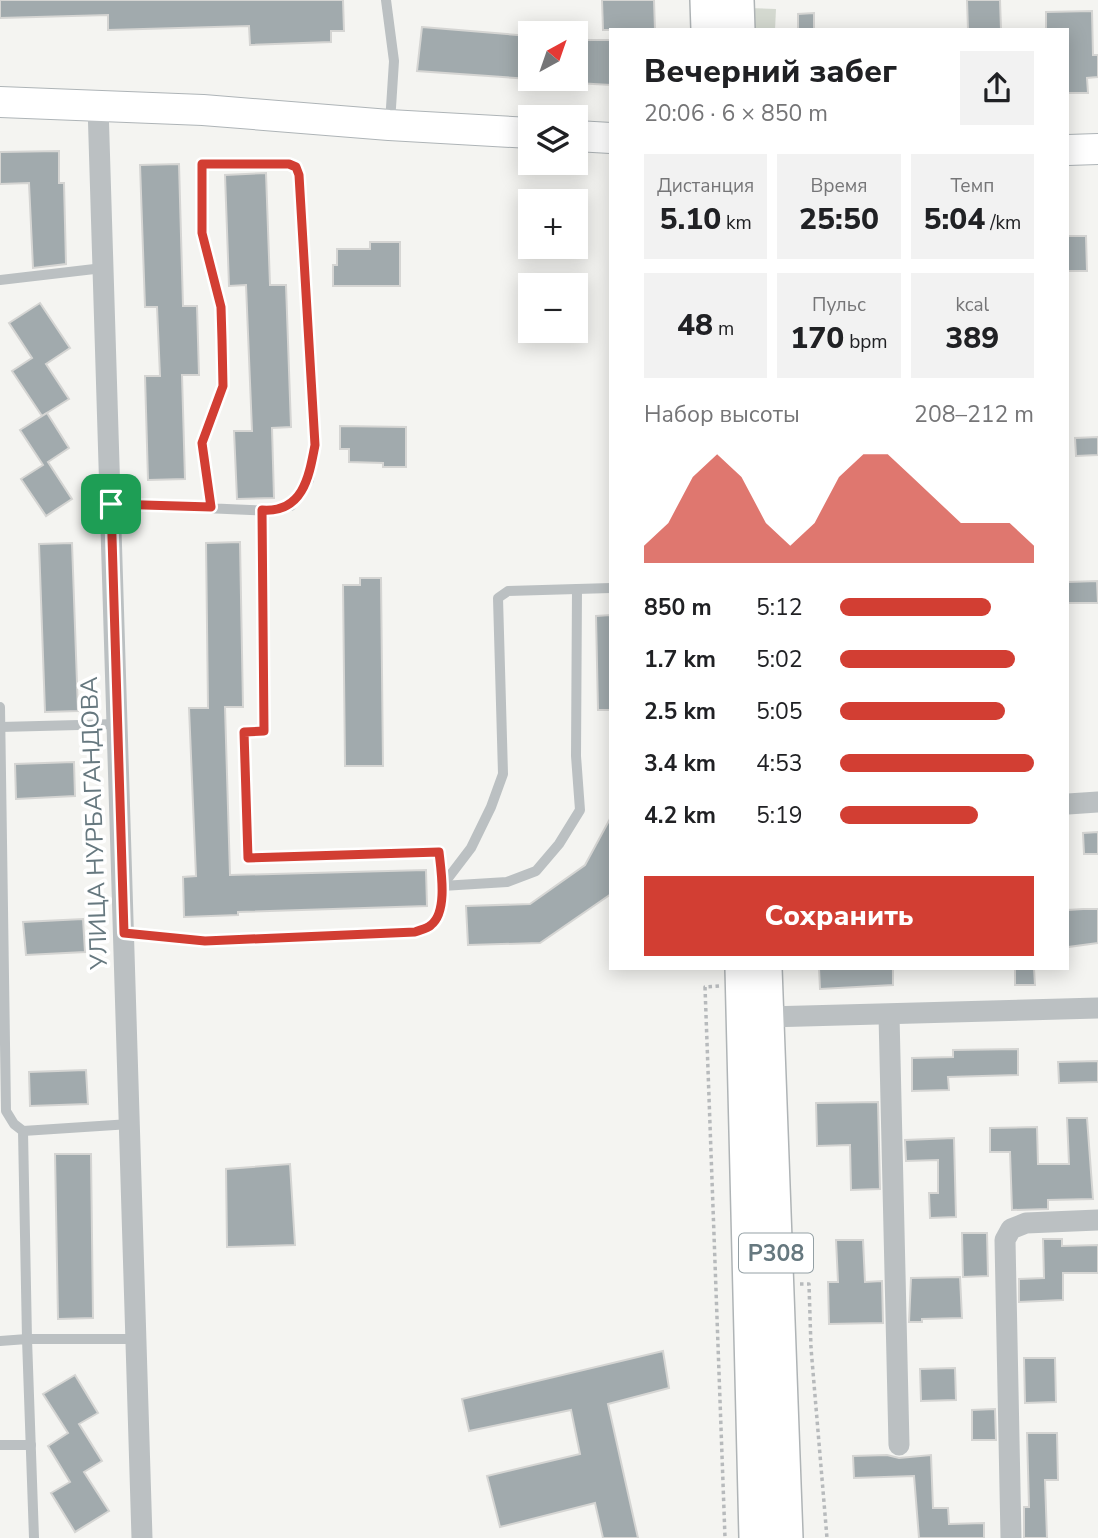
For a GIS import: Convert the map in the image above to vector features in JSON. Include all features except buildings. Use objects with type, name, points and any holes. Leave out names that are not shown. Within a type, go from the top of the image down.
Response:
[{"type":"main road","points":[[707,0],[708,28]]},
{"type":"main road","points":[[737,0],[738,28]]},
{"type":"main road","name":"P308","points":[[742,970],[756,1538]]},
{"type":"main road","name":"P308","points":[[765,970],[786,1538]]},
{"type":"street","points":[[0,102],[203,110],[518,132]]},
{"type":"street","name":"УЛИЦА НУРБАГАНДОВА","points":[[98,106],[142,1538]]},
{"type":"street","points":[[588,137],[609,138]]},
{"type":"street","points":[[1069,150],[1098,149]]},
{"type":"street","points":[[1069,804],[1098,802]]},
{"type":"street","points":[[767,1017],[1098,1008]]},
{"type":"street","points":[[889,1015],[899,1445]]},
{"type":"street","points":[[1011,1538],[1005,1240],[1011,1229],[1026,1223],[1098,1220]]},
{"type":"lane","points":[[386,0],[394,61],[389,125]]},
{"type":"lane","points":[[111,504],[271,511],[291,506],[309,480],[315,445],[299,175],[296,167],[289,164],[202,164],[202,233],[221,307],[222,340],[223,386],[202,443],[211,507]]},
{"type":"lane","points":[[0,280],[103,268]]},
{"type":"lane","points":[[124,933],[205,941],[415,932],[431,926],[439,914],[442,886],[439,852],[248,858],[244,732],[264,731],[262,510]]},
{"type":"lane","points":[[442,886],[471,848],[503,774],[498,598],[508,591],[609,588]]},
{"type":"lane","points":[[442,886],[507,882],[536,871],[559,844],[580,810],[576,756],[577,589]]},
{"type":"lane","points":[[0,707],[6,1111],[14,1124],[23,1131],[130,1124]]},
{"type":"lane","points":[[0,727],[118,724]]},
{"type":"lane","points":[[23,1131],[34,1538]]},
{"type":"lane","points":[[0,1341],[136,1339]]},
{"type":"lane","points":[[0,1445],[31,1445]]},
{"type":"shaded area","points":[[747,8],[776,9],[775,28],[747,28]]},
{"type":"route","points":[[202,164],[289,164],[296,167],[299,175],[315,445],[309,480],[291,506],[271,511],[262,510],[264,731],[244,732],[248,858],[439,852],[442,886],[439,914],[431,926],[415,932],[205,941],[124,933],[111,504],[211,507],[202,443],[223,386],[222,340],[221,307],[202,233],[202,164]]}]
